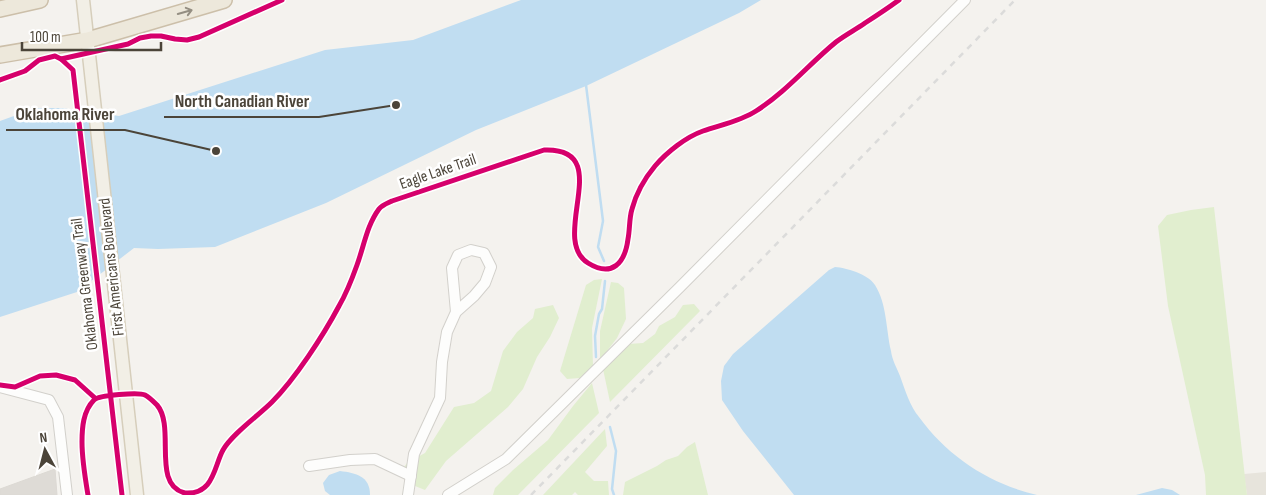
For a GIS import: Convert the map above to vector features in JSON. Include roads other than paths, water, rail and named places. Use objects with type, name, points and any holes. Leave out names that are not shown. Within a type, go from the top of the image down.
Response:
[{"type":"highway","points":[[0,9],[40,0]]},
{"type":"highway","points":[[0,54],[88,40],[224,0]]},
{"type":"main road","name":"First Americans Boulevard","points":[[83,0],[137,495]]},
{"type":"street","points":[[448,495],[506,458],[687,280],[965,0]]},
{"type":"street","points":[[408,495],[414,454],[440,398],[442,362],[447,332],[456,312],[485,283],[491,267],[484,253],[471,250],[458,255],[452,268],[456,312]]},
{"type":"street","points":[[0,387],[49,400],[58,417],[67,495]]},
{"type":"street","points":[[309,466],[350,460],[375,459],[411,476]]},
{"type":"water","points":[[521,0],[761,0],[739,13],[586,86],[476,130],[326,203],[215,247],[134,248],[77,292],[0,317],[0,121],[36,108],[61,108],[119,116],[325,50],[413,40]]},
{"type":"water","points":[[835,267],[851,270],[872,281],[875,285],[884,308],[893,361],[913,408],[930,431],[943,445],[971,467],[1003,484],[1037,495],[794,495],[743,431],[722,400],[721,381],[724,366],[733,354],[829,270]]},
{"type":"water","points":[[340,471],[357,474],[365,480],[368,484],[370,495],[330,495],[325,491],[323,483],[329,475]]},
{"type":"water","points":[[1162,488],[1172,490],[1180,495],[1136,495]]},
{"type":"waterway","points":[[586,85],[603,221],[598,247],[604,261]]},
{"type":"waterway","points":[[596,357],[595,336],[599,314],[602,309],[605,281]]},
{"type":"waterway","points":[[610,427],[616,451],[612,489],[614,495]]},
{"type":"railway","points":[[531,495],[1015,0]]},
{"type":"place","name":"North Canadian River","points":[[396,105]]},
{"type":"place","name":"Oklahoma River","points":[[216,151]]}]
